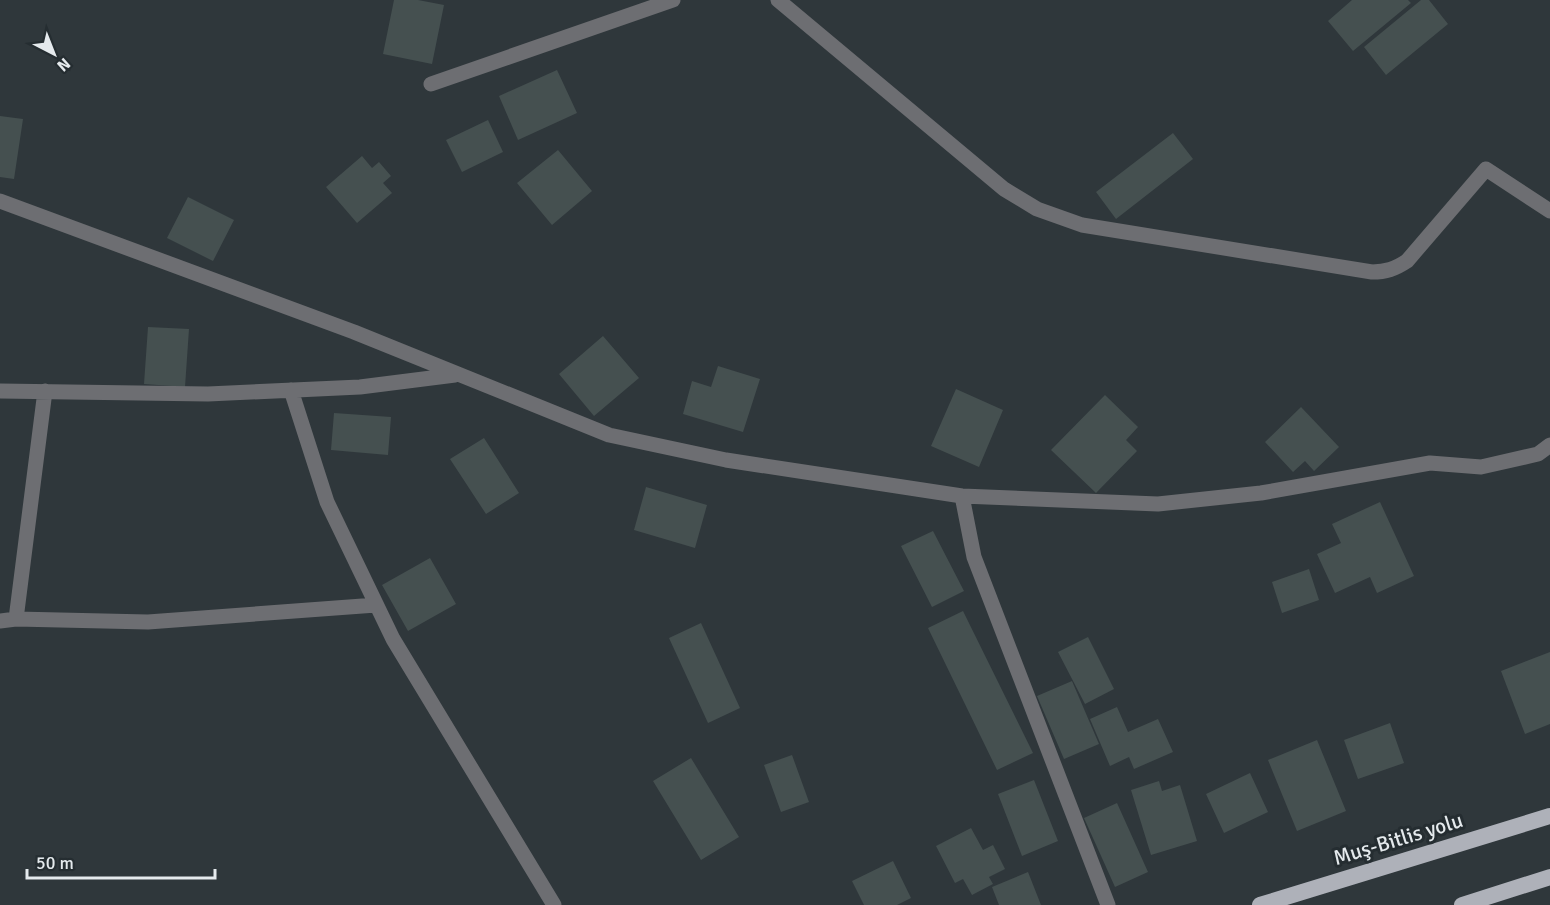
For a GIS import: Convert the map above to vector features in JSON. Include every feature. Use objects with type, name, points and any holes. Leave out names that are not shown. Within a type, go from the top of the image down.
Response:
[{"type":"highway","name":"Muş-Bitlis yolu","points":[[1260,905],[1550,816]]},
{"type":"highway","points":[[1462,905],[1550,877]]},
{"type":"street","points":[[431,84],[673,0]]},
{"type":"street","points":[[778,0],[1004,189],[1037,209],[1082,225],[1372,272],[1390,270],[1407,261],[1486,169],[1550,211]]},
{"type":"street","points":[[0,201],[354,332],[609,435],[726,460],[962,496],[1158,504],[1261,493],[1430,463],[1481,467],[1538,454],[1550,445]]},
{"type":"street","points":[[0,391],[208,394],[360,387],[458,375]]},
{"type":"street","points":[[291,390],[327,502],[393,639],[554,905]]},
{"type":"street","points":[[16,619],[45,391]]},
{"type":"street","points":[[962,496],[974,557],[1108,905]]},
{"type":"street","points":[[0,621],[16,619],[148,622],[376,605]]},
{"type":"building","points":[[394,0],[418,0],[444,5],[432,64],[383,54]]},
{"type":"building","points":[[1352,0],[1408,0],[1411,3],[1353,51],[1328,21]]},
{"type":"building","points":[[1421,0],[1429,0],[1448,24],[1386,75],[1364,47]]},
{"type":"building","points":[[557,70],[577,113],[518,140],[499,96]]},
{"type":"building","points":[[0,116],[23,119],[14,179],[0,177]]},
{"type":"building","points":[[488,120],[503,152],[462,172],[446,140]]},
{"type":"building","points":[[1173,133],[1193,159],[1116,219],[1096,192]]},
{"type":"building","points":[[558,150],[592,191],[552,225],[517,183]]},
{"type":"building","points":[[362,156],[372,168],[379,162],[391,176],[383,183],[392,193],[357,223],[326,187]]},
{"type":"building","points":[[188,197],[234,220],[213,261],[167,238]]},
{"type":"building","points":[[148,327],[189,329],[185,387],[144,384]]},
{"type":"building","points":[[603,336],[639,378],[594,416],[559,374]]},
{"type":"building","points":[[718,366],[760,379],[743,432],[683,414],[692,381],[711,387]]},
{"type":"building","points":[[956,389],[1003,410],[979,467],[931,446]]},
{"type":"building","points":[[1105,395],[1138,427],[1126,440],[1137,451],[1096,493],[1051,450]]},
{"type":"building","points":[[1301,407],[1339,447],[1314,471],[1305,461],[1293,472],[1265,442]]},
{"type":"building","points":[[334,413],[391,417],[388,455],[331,450]]},
{"type":"building","points":[[484,438],[519,493],[486,514],[450,459]]},
{"type":"building","points":[[646,487],[707,505],[695,548],[634,530]]},
{"type":"building","points":[[1380,502],[1414,576],[1377,593],[1370,577],[1335,593],[1317,554],[1341,543],[1332,524]]},
{"type":"building","points":[[933,531],[964,591],[932,607],[901,546]]},
{"type":"building","points":[[430,558],[456,604],[408,631],[382,585]]},
{"type":"building","points":[[1309,569],[1319,600],[1282,613],[1272,582]]},
{"type":"building","points":[[963,611],[1033,753],[997,770],[928,628]]},
{"type":"building","points":[[701,623],[740,708],[708,723],[669,638]]},
{"type":"building","points":[[1088,637],[1114,689],[1085,704],[1058,652]]},
{"type":"building","points":[[1550,652],[1550,724],[1525,734],[1501,671]]},
{"type":"building","points":[[1072,681],[1099,744],[1064,759],[1037,696]]},
{"type":"building","points":[[1117,707],[1128,732],[1158,719],[1173,752],[1134,769],[1129,757],[1110,766],[1090,719]]},
{"type":"building","points":[[1390,723],[1404,763],[1358,779],[1344,740]]},
{"type":"building","points":[[1317,740],[1346,811],[1297,831],[1268,760]]},
{"type":"building","points":[[792,755],[809,802],[781,812],[764,765]]},
{"type":"building","points":[[691,758],[739,837],[701,860],[653,781]]},
{"type":"building","points":[[1250,773],[1268,812],[1224,833],[1206,794]]},
{"type":"building","points":[[1034,780],[1058,841],[1022,856],[998,794]]},
{"type":"building","points":[[1159,781],[1162,791],[1180,785],[1197,841],[1151,855],[1131,790]]},
{"type":"building","points":[[1117,803],[1148,872],[1115,887],[1084,818]]},
{"type":"building","points":[[971,828],[983,850],[993,845],[1005,869],[989,877],[993,884],[972,895],[963,879],[955,883],[936,846]]},
{"type":"building","points":[[893,861],[911,898],[897,905],[864,905],[852,881]]},
{"type":"building","points":[[1028,872],[1041,905],[999,905],[992,887]]}]
